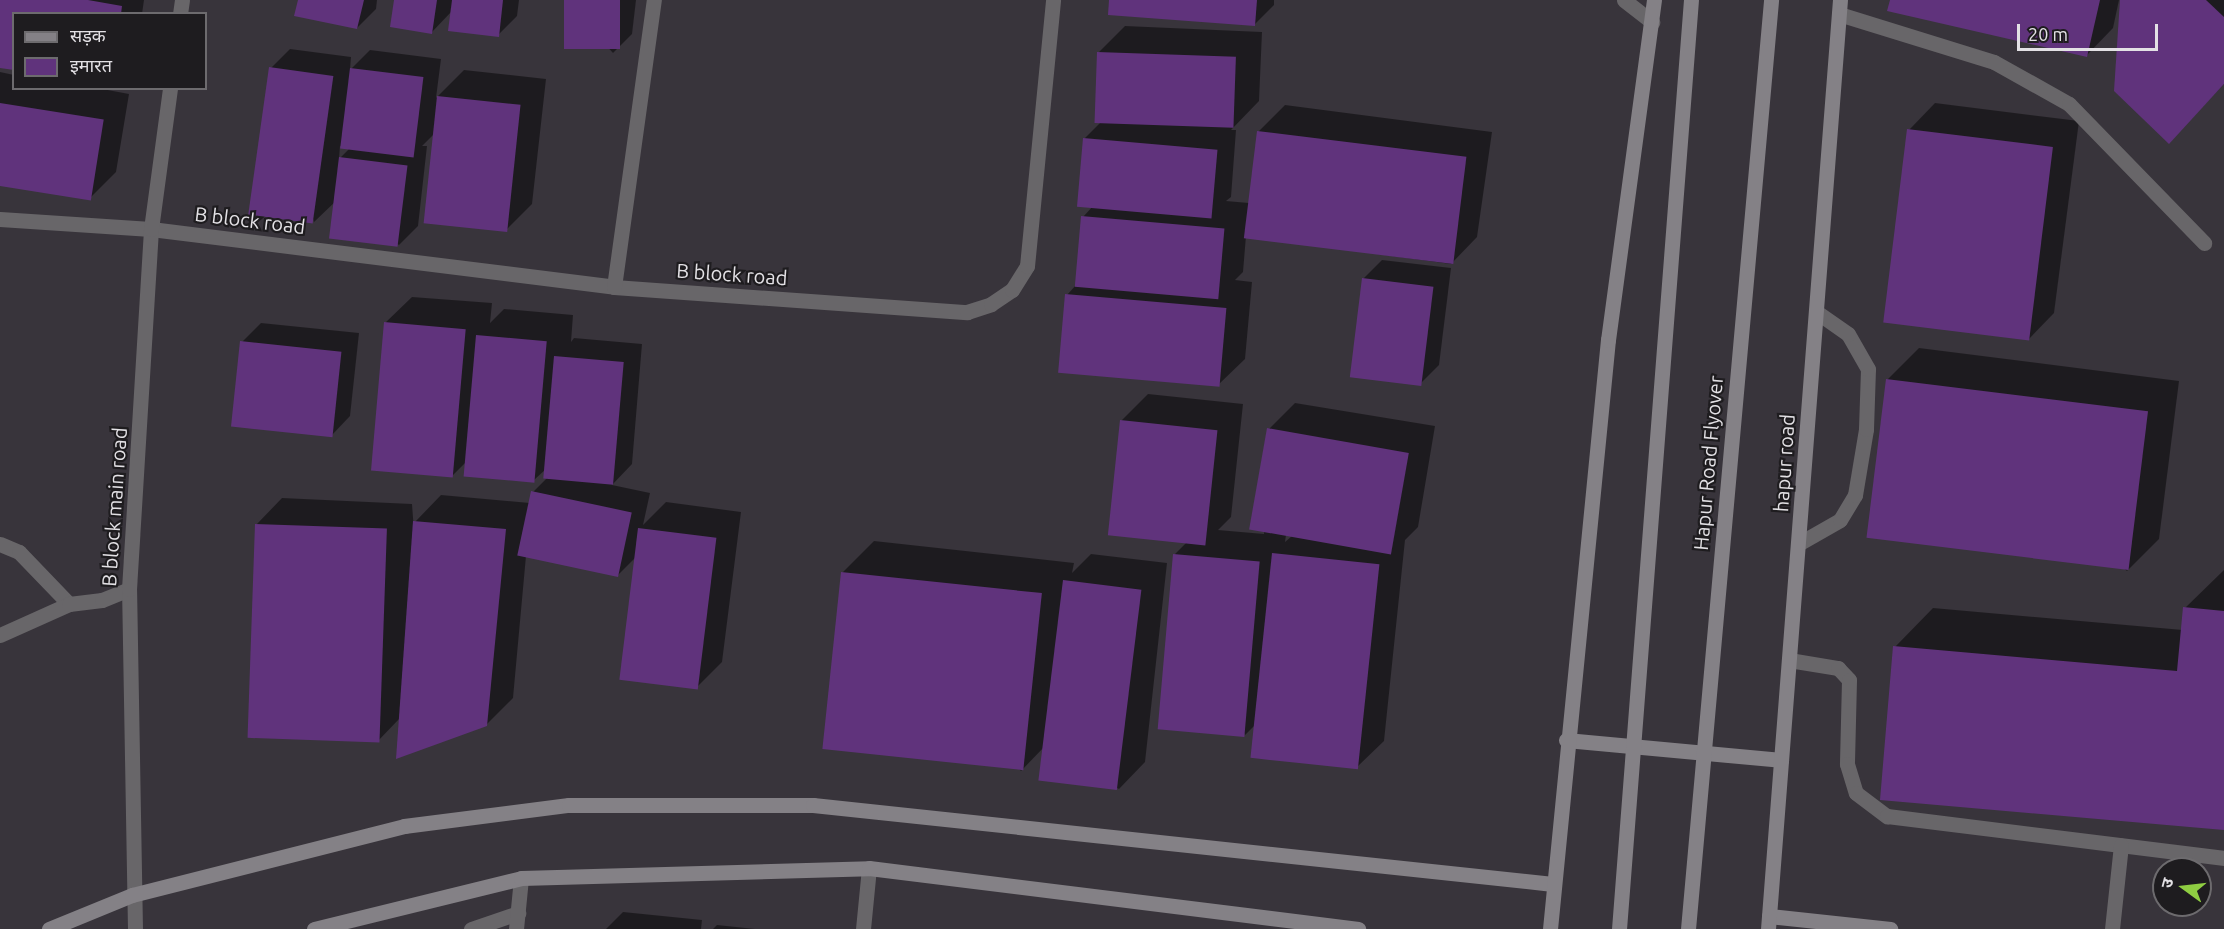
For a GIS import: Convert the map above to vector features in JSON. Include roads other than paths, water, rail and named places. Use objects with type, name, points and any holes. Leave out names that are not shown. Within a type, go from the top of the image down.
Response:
[{"type":"street","points":[[614,287],[654,0]]},
{"type":"street","name":"B block road","points":[[0,219],[150,229],[614,287],[968,312],[990,304],[1012,290],[1027,266],[1053,0]]},
{"type":"street","points":[[1624,0],[1652,22]]},
{"type":"street","points":[[1550,929],[1566,741],[1608,340],[1652,22],[1653,0]]},
{"type":"street","points":[[1619,929],[1691,0]]},
{"type":"street","name":"Hapur Road Flyover","points":[[1688,929],[1771,0]]},
{"type":"street","points":[[1840,7],[1994,62],[2070,104],[2204,243]]},
{"type":"street","name":"hapur road","points":[[1769,923],[1840,7]]},
{"type":"street","name":"B block main road","points":[[135,929],[132,895],[129,589],[150,229],[170,90]]},
{"type":"street","points":[[1798,544],[1840,520],[1855,495],[1866,429],[1868,369],[1848,334],[1816,312]]},
{"type":"street","points":[[0,544],[19,552],[69,604]]},
{"type":"street","points":[[0,635],[69,604],[102,600],[129,589]]},
{"type":"street","points":[[1789,660],[1838,668],[1849,680],[1847,764],[1856,793],[1887,816],[2224,858]]},
{"type":"street","points":[[1566,741],[1781,760]]},
{"type":"street","points":[[50,929],[132,895],[404,826],[569,805],[670,803],[813,805],[1553,884]]},
{"type":"street","points":[[2112,929],[2121,845]]},
{"type":"street","points":[[863,929],[869,868]]},
{"type":"street","points":[[314,929],[521,878],[869,868],[1358,929]]},
{"type":"street","points":[[516,929],[521,878]]},
{"type":"street","points":[[471,929],[518,913]]},
{"type":"street","points":[[1769,923],[1890,929]]}]
